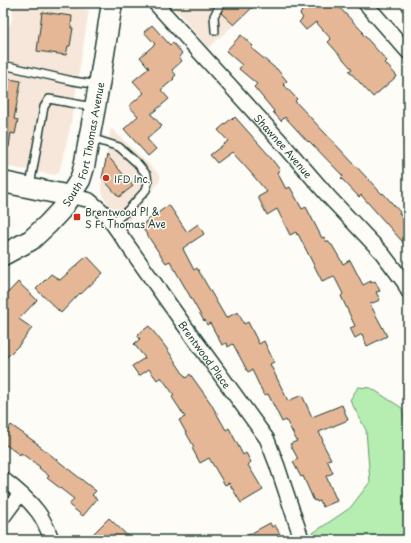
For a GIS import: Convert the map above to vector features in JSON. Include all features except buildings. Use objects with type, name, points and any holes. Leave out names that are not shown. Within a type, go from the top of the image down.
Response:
[{"type":"main road","name":"South Fort Thomas Avenue","points":[[3,255],[31,240],[48,224],[61,210],[80,180],[84,167],[95,108],[111,3]]},
{"type":"main road","points":[[3,182],[70,196]]},
{"type":"street","name":"Shawnee Avenue","points":[[155,3],[329,197],[382,253],[404,282],[408,291]]},
{"type":"street","points":[[365,3],[408,52]]},
{"type":"street","name":"Brentwood Place","points":[[70,196],[89,200],[102,210],[267,439],[302,540]]},
{"type":"street","points":[[3,479],[38,511],[52,540]]},
{"type":"street","points":[[3,518],[20,494]]},
{"type":"lane","points":[[215,31],[214,16],[221,3]]},
{"type":"lane","points":[[3,65],[73,81],[99,85]]},
{"type":"lane","points":[[29,188],[44,107],[49,99],[95,108]]},
{"type":"lane","points":[[89,137],[119,148],[137,163],[147,175],[148,183],[146,190],[112,223]]},
{"type":"shaded area","points":[[14,3],[50,3],[89,10],[70,128],[59,172],[55,175],[3,166],[3,29],[11,24]]},
{"type":"shaded area","points":[[170,3],[258,3],[208,48]]},
{"type":"shaded area","points":[[111,128],[160,175],[160,181],[124,227],[104,198],[101,187]]},
{"type":"green space","points":[[358,387],[371,388],[402,408],[408,434],[408,540],[311,540],[310,535],[350,508],[370,482],[366,430],[350,400]]},
{"type":"place","name":"IFD Inc.","points":[[106,178]]},
{"type":"place","name":"Brentwood Pl & S Ft Thomas Ave","points":[[77,217]]}]
